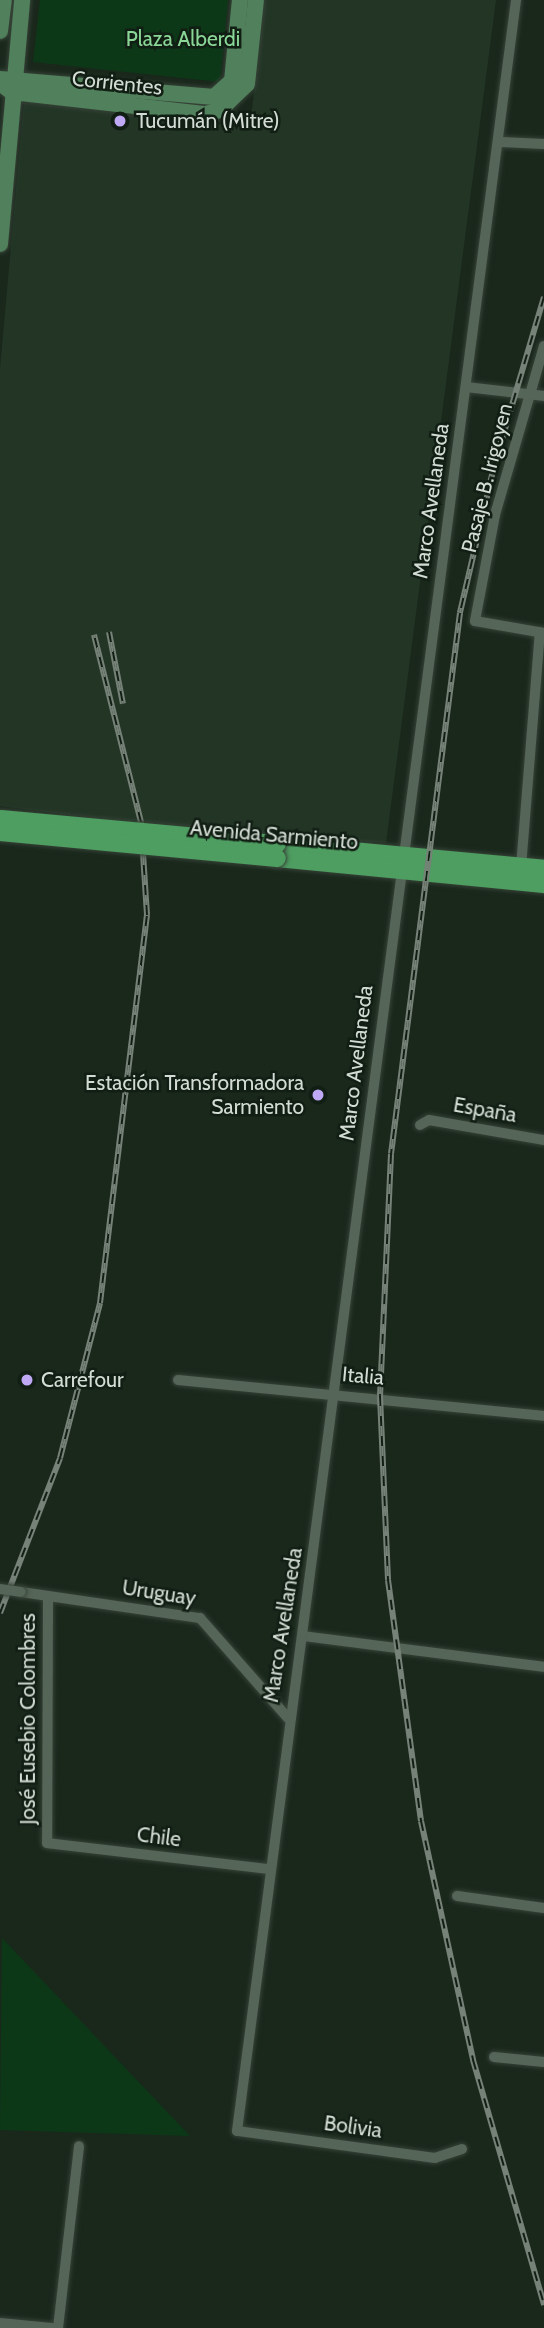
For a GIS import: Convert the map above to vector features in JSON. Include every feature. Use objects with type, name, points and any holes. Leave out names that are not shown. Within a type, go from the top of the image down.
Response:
[{"type":"main road","points":[[0,31],[4,0]]},
{"type":"main road","points":[[0,244],[6,83],[22,0]]},
{"type":"main road","points":[[228,97],[240,0]]},
{"type":"main road","points":[[228,97],[247,84],[256,0]]},
{"type":"main road","name":"Corrientes","points":[[6,83],[201,99],[228,97]]},
{"type":"main road","name":"Avenida Sarmiento","points":[[0,819],[277,851]]},
{"type":"main road","name":"Avenida Sarmiento","points":[[0,832],[400,862],[544,869]]},
{"type":"main road","name":"Avenida Sarmiento","points":[[400,862],[544,884]]},
{"type":"street","name":"Marco Avellaneda","points":[[237,2131],[288,1718],[303,1636],[335,1392],[400,862],[501,142],[516,0]]},
{"type":"street","points":[[501,142],[544,144]]},
{"type":"street","name":"Pasaje B. Irigoyen","points":[[542,633],[475,621],[495,515],[544,346]]},
{"type":"street","points":[[466,387],[544,396]]},
{"type":"street","points":[[521,867],[542,633]]},
{"type":"street","name":"España","points":[[420,1125],[429,1120],[544,1140]]},
{"type":"street","name":"Italia","points":[[178,1380],[335,1392],[544,1416]]},
{"type":"street","name":"Uruguay","points":[[0,1590],[200,1618],[288,1718]]},
{"type":"street","name":"José Eusebio Colombres","points":[[47,1843],[48,1596]]},
{"type":"street","points":[[303,1636],[544,1667]]},
{"type":"street","name":"Chile","points":[[47,1843],[268,1869]]},
{"type":"street","points":[[457,1896],[544,1908]]},
{"type":"street","points":[[494,2057],[544,2062]]},
{"type":"street","name":"Bolivia","points":[[237,2131],[435,2158],[462,2149]]},
{"type":"street","points":[[58,2328],[79,2146]]},
{"type":"street","points":[[0,2323],[52,2328]]},
{"type":"shaded area","points":[[264,0],[496,0],[386,843],[159,827],[0,806],[0,369],[24,101],[250,128]]},
{"type":"green space","name":"Plaza Alberdi","points":[[40,0],[228,0],[220,82],[33,62]]},
{"type":"green space","points":[[2,1938],[190,2136],[0,2130]]},
{"type":"railway","points":[[544,297],[495,462],[460,613],[391,1154],[380,1396],[388,1580],[421,1821],[473,2060],[544,2305]]},
{"type":"railway","points":[[109,632],[123,704]]},
{"type":"railway","points":[[0,1613],[60,1458],[100,1303],[147,915],[141,822],[94,635]]},
{"type":"place","name":"Tucumán (Mitre)","points":[[120,121]]},
{"type":"place","name":"Estación Transformadora Sarmiento","points":[[318,1095]]},
{"type":"place","name":"Carrefour","points":[[27,1380]]}]
